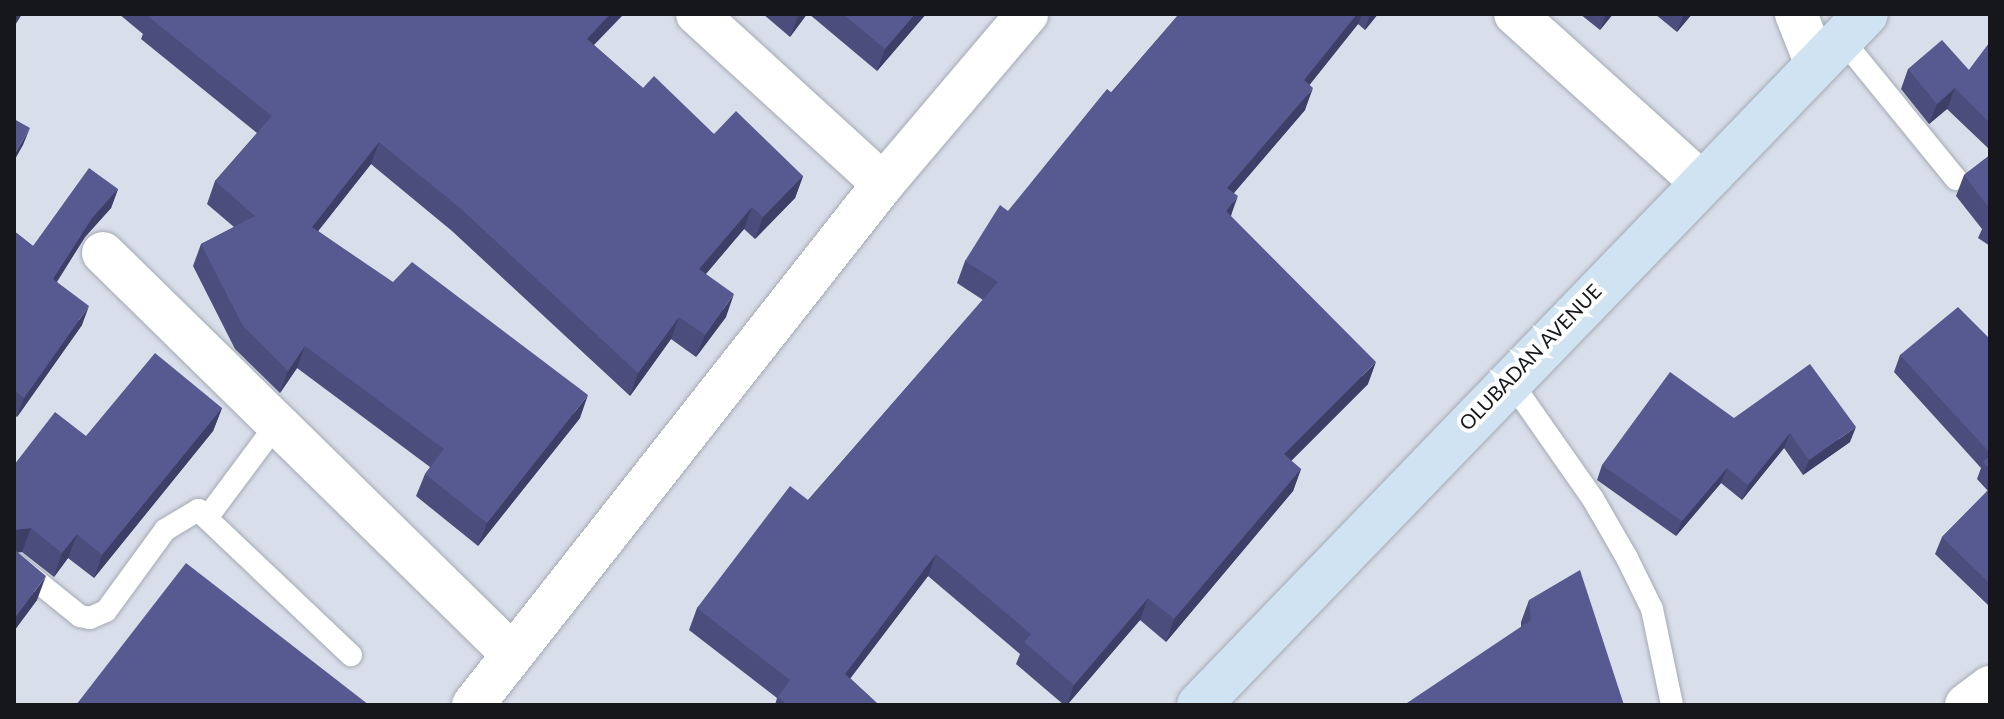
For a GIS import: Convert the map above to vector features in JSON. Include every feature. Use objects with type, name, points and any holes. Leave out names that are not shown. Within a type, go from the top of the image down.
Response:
[{"type":"street","points":[[697,14],[883,184]]},
{"type":"street","points":[[473,705],[883,184],[1027,14]]},
{"type":"street","points":[[1515,14],[1700,181]]},
{"type":"street","points":[[1796,14],[1841,38]]},
{"type":"street","name":"OLUBADAN AVENUE","points":[[1199,705],[1509,379],[1841,38]]},
{"type":"street","points":[[103,253],[279,421],[511,653]]},
{"type":"street","points":[[1966,705],[1990,687]]},
{"type":"lane","points":[[1841,38],[1956,179]]},
{"type":"lane","points":[[1509,379],[1593,499],[1627,558],[1652,609],[1667,661],[1672,705]]},
{"type":"lane","points":[[209,515],[279,421]]},
{"type":"lane","points":[[14,563],[80,616],[90,618],[106,611],[165,530],[192,512],[209,515],[351,655]]},
{"type":"building","points":[[151,14],[610,14],[587,39],[643,88],[654,76],[714,134],[736,111],[803,176],[763,217],[752,207],[699,269],[734,294],[705,335],[679,317],[638,373],[460,208],[379,142],[312,227],[393,282],[412,262],[588,395],[487,523],[425,474],[444,449],[305,346],[288,371],[243,326],[201,244],[255,216],[215,181],[272,116],[149,17]]},
{"type":"building","points":[[843,14],[915,14],[885,49]]},
{"type":"building","points":[[1179,14],[1357,14],[1304,80],[1313,88],[1227,188],[1238,196],[1226,211],[1376,362],[1284,454],[1301,469],[1174,619],[1148,598],[1074,685],[1024,642],[1031,634],[936,554],[845,674],[879,705],[788,705],[778,697],[790,680],[697,608],[790,486],[808,500],[998,282],[965,261],[1000,205],[1008,211],[1107,89],[1112,93]]},
{"type":"building","points":[[1942,40],[1969,70],[1990,42],[1990,123],[1955,88],[1937,104],[1908,69]]},
{"type":"building","points":[[14,119],[30,128],[14,155]]},
{"type":"building","points":[[1990,155],[1990,209],[1964,175]]},
{"type":"building","points":[[89,168],[118,189],[92,218],[53,279],[89,306],[24,398],[14,390],[14,231],[33,246]]},
{"type":"building","points":[[1958,307],[1990,339],[1990,453],[1900,355]]},
{"type":"building","points":[[155,353],[222,408],[102,555],[77,534],[62,553],[31,528],[14,530],[14,465],[55,412],[86,436]]},
{"type":"building","points":[[1810,364],[1856,427],[1809,460],[1790,433],[1748,485],[1727,468],[1682,521],[1602,465],[1670,372],[1734,418]]},
{"type":"building","points":[[1990,455],[1990,469],[1983,462]]},
{"type":"building","points":[[1990,488],[1990,584],[1942,537]]},
{"type":"building","points":[[14,549],[46,576],[14,619]]},
{"type":"building","points":[[186,563],[369,705],[76,705]]},
{"type":"building","points":[[1580,570],[1624,705],[1404,705],[1531,620],[1529,600]]}]
